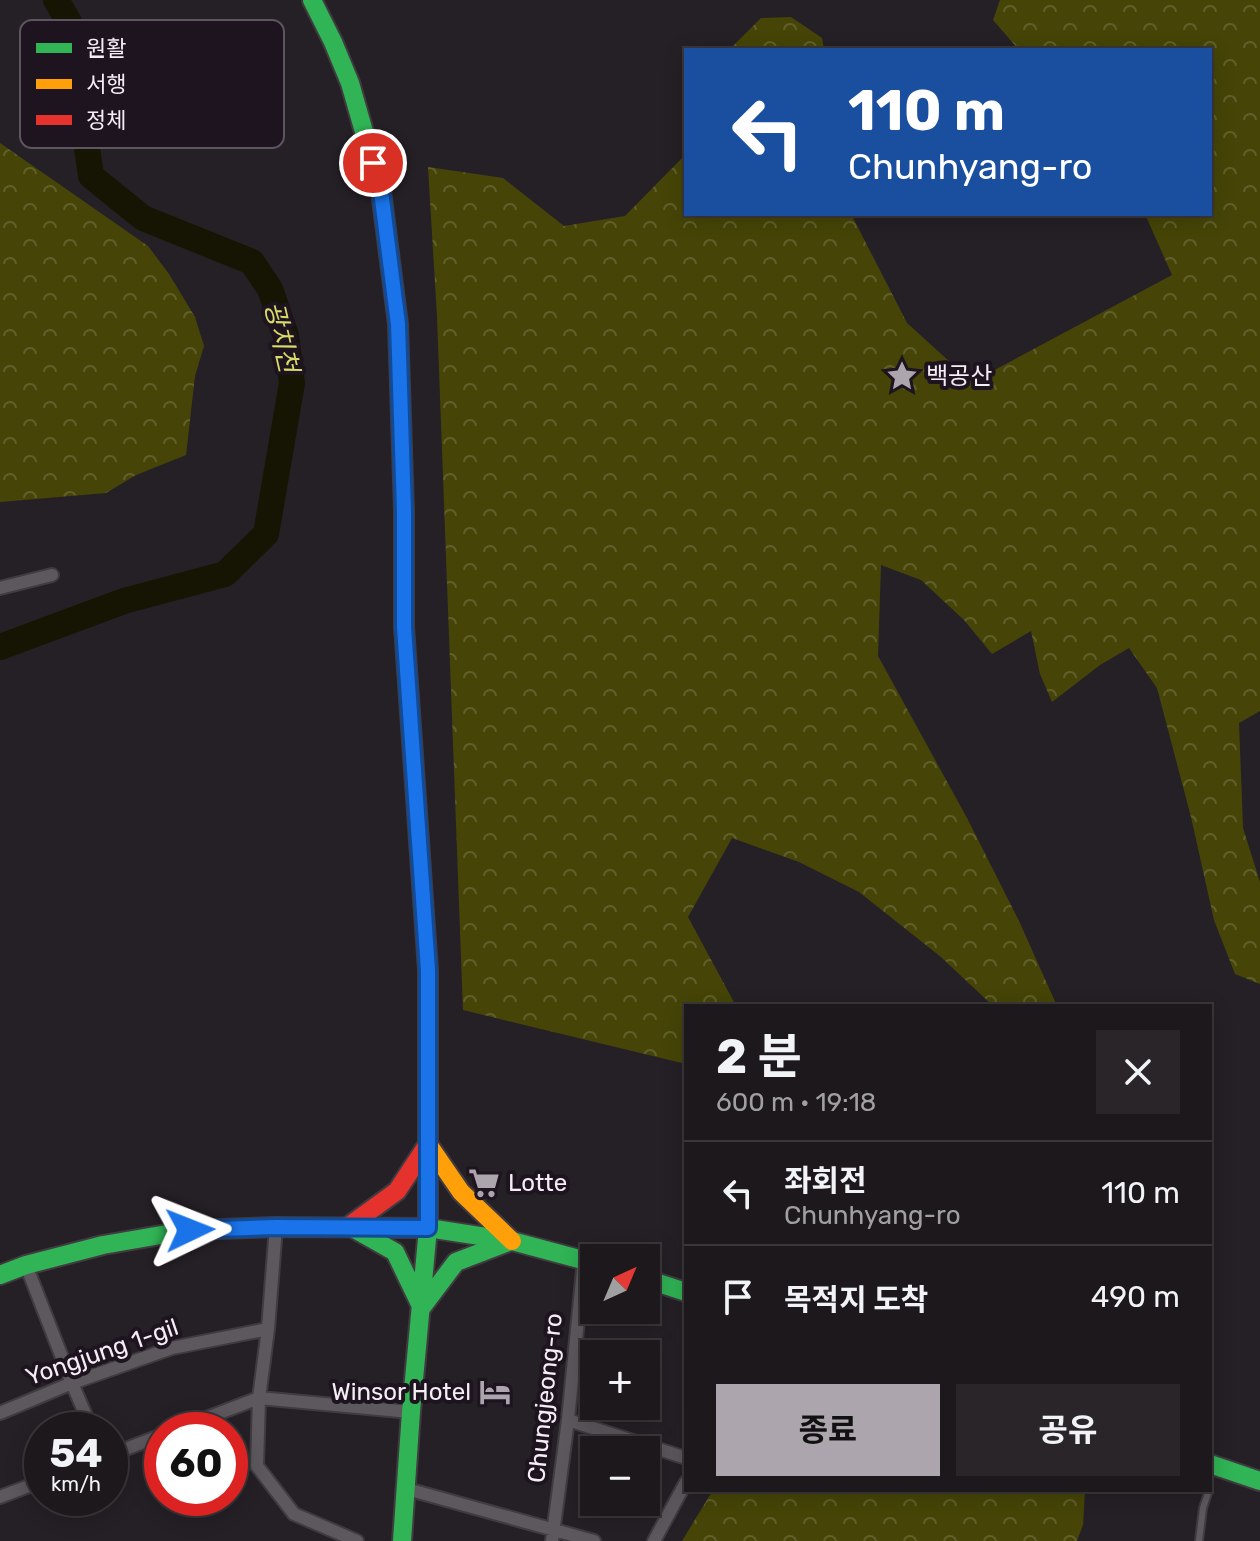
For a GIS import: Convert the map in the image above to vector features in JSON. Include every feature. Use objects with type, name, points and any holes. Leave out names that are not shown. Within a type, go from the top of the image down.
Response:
[{"type":"street","points":[[312,0],[350,83],[381,191],[398,324],[404,627],[428,970],[428,1228],[402,1541]]},
{"type":"street","points":[[0,588],[52,575]]},
{"type":"street","points":[[422,1307],[395,1252],[349,1226],[397,1191],[428,1144]]},
{"type":"street","points":[[422,1307],[456,1262],[512,1241],[461,1192],[428,1144]]},
{"type":"street","points":[[276,1227],[259,1398],[257,1466],[294,1514],[357,1541]]},
{"type":"street","name":"Chungjeong-ro","points":[[0,1275],[103,1245],[190,1230],[276,1227],[428,1228],[512,1241],[580,1259]]},
{"type":"street","points":[[26,1265],[84,1412]]},
{"type":"street","points":[[660,1284],[684,1291]]},
{"type":"street","name":"Chungjeong-ro","points":[[553,1535],[581,1324]]},
{"type":"street","name":"Yongjung 1-gil","points":[[0,1413],[72,1383],[172,1348],[268,1329]]},
{"type":"street","points":[[222,1412],[259,1398],[411,1412]]},
{"type":"street","points":[[568,1420],[684,1457]]},
{"type":"street","points":[[1213,1469],[1260,1481]]},
{"type":"street","points":[[654,1541],[684,1486]]},
{"type":"street","points":[[0,1497],[24,1488]]},
{"type":"street","points":[[407,1489],[553,1535],[594,1541]]},
{"type":"lane","points":[[1199,1541],[1208,1492]]},
{"type":"green space","points":[[1000,0],[1260,0],[1260,711],[1239,723],[1243,828],[1260,882],[1260,984],[1235,974],[1214,920],[1157,688],[1129,648],[1100,665],[1052,702],[1040,674],[1031,631],[992,654],[964,620],[921,580],[881,565],[878,656],[967,818],[1056,1004],[991,1004],[941,957],[859,892],[799,862],[732,838],[688,917],[735,1004],[684,1004],[684,1064],[463,1010],[437,316],[428,167],[503,178],[564,226],[625,216],[684,156],[684,216],[852,216],[907,323],[972,382],[1172,275],[1146,216],[1212,216],[1212,48],[1017,48],[993,20]]},
{"type":"green space","points":[[791,17],[822,38],[824,48],[733,48],[761,18]]},
{"type":"green space","points":[[0,143],[148,246],[195,317],[204,346],[195,376],[186,455],[136,475],[106,493],[0,502]]},
{"type":"green space","points":[[712,1492],[1085,1492],[1083,1525],[1077,1541],[682,1541]]},
{"type":"waterway","name":"광치천","points":[[56,0],[68,20]]},
{"type":"waterway","name":"광치천","points":[[0,647],[124,601],[225,574],[266,534],[292,383],[286,336],[270,289],[252,262],[143,218],[91,176],[87,148]]},
{"type":"traffic: fast","points":[[312,0],[350,83],[381,191],[398,324],[407,669]]},
{"type":"traffic: fast","points":[[402,1541],[428,1203]]},
{"type":"traffic: fast","points":[[349,1226],[395,1252],[421,1306]]},
{"type":"traffic: fast","points":[[0,1275],[103,1245],[190,1230],[276,1227],[428,1228],[512,1241],[580,1259]]},
{"type":"traffic: fast","points":[[422,1307],[456,1262],[511,1241]]},
{"type":"traffic: fast","points":[[660,1284],[684,1291]]},
{"type":"traffic: fast","points":[[1212,1465],[1260,1481]]},
{"type":"traffic: slow","points":[[407,669],[428,970],[428,1203]]},
{"type":"traffic: slow","points":[[428,1144],[461,1192],[512,1241]]},
{"type":"traffic: jam","points":[[349,1226],[397,1191],[428,1144]]},
{"type":"place","name":"백공산","points":[[902,376]]},
{"type":"place","name":"Lotte","points":[[484,1183]]},
{"type":"place","name":"Winsor Hotel","points":[[495,1392]]},
{"type":"route","points":[[190,1230],[349,1226],[428,1228],[428,970],[404,627],[398,324],[381,191],[373,163]]}]
